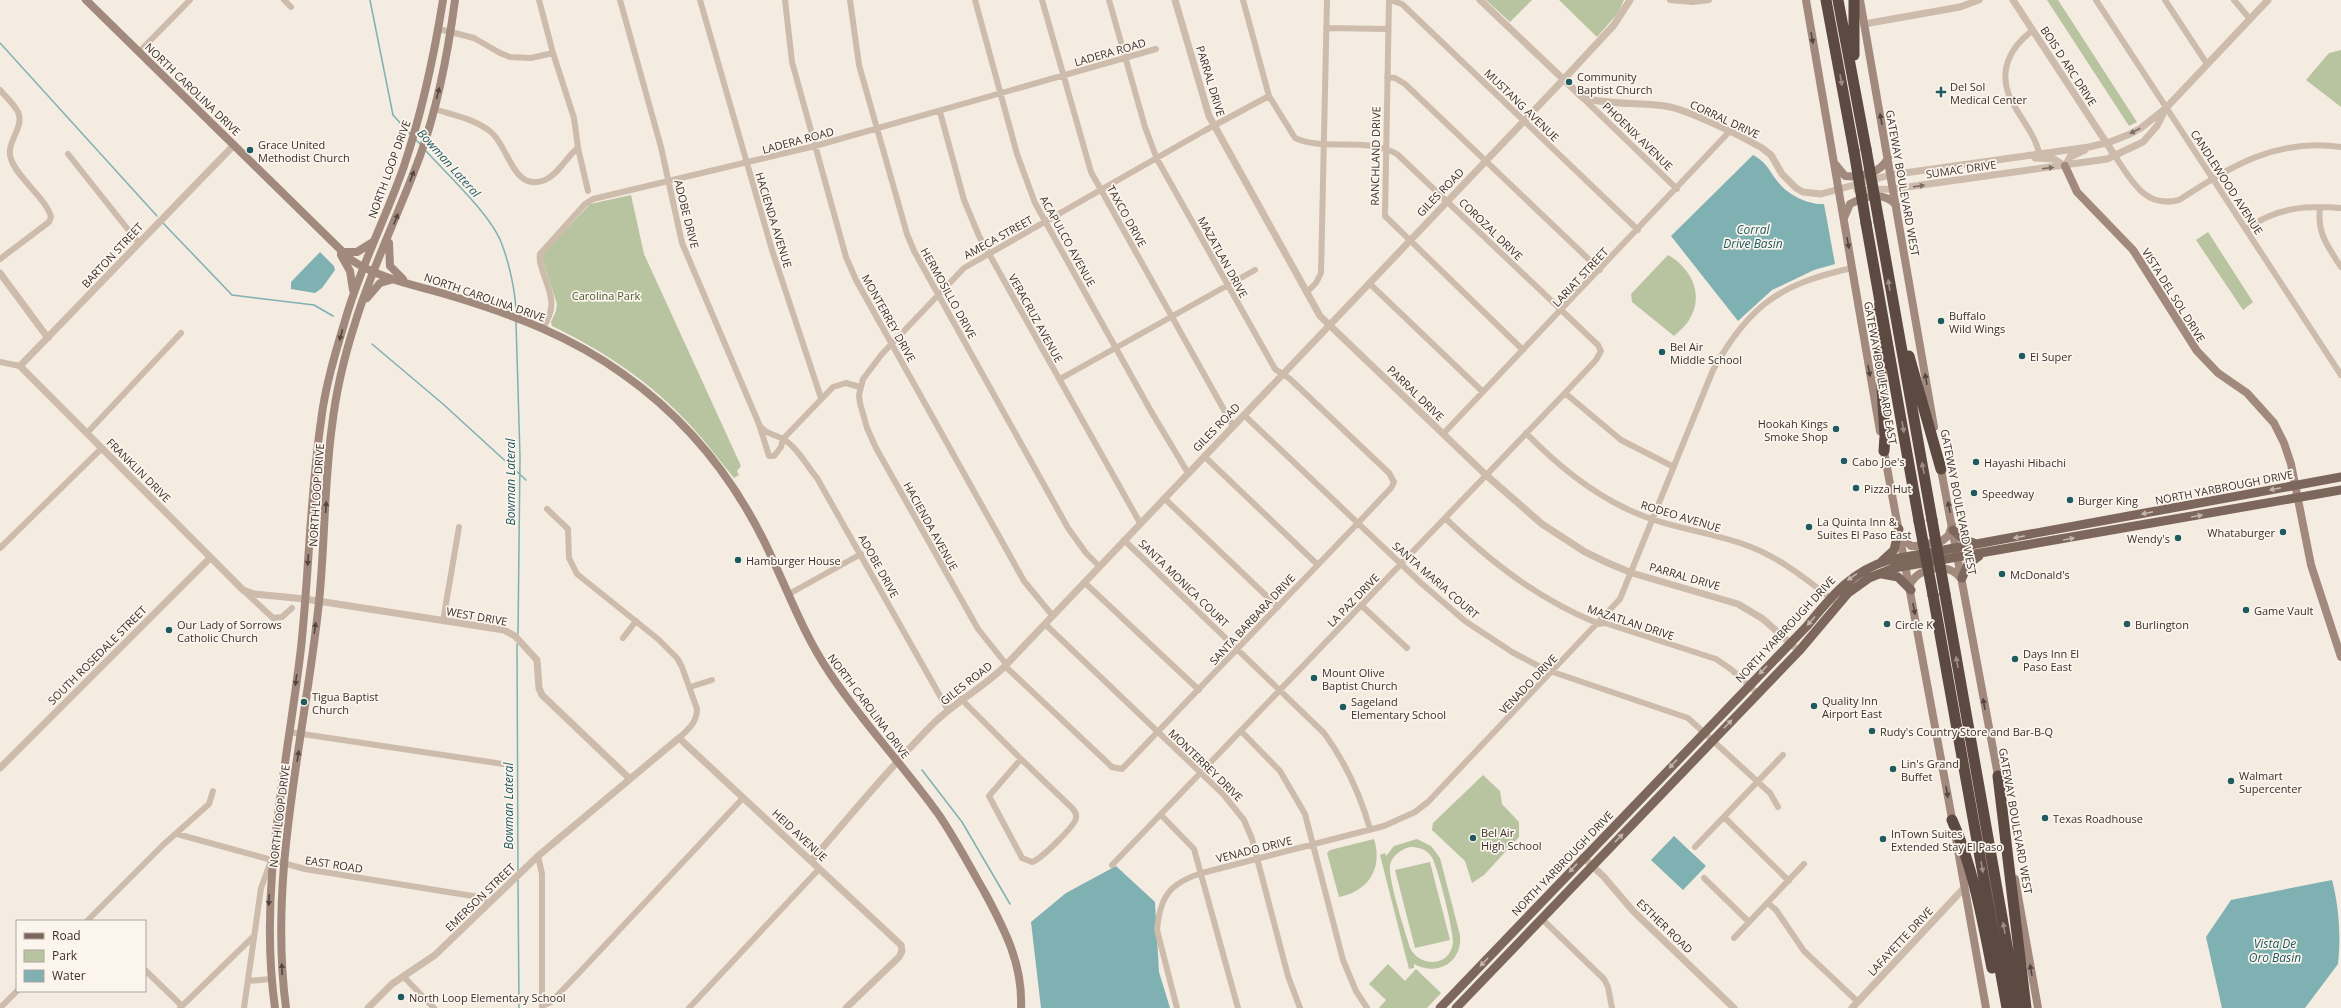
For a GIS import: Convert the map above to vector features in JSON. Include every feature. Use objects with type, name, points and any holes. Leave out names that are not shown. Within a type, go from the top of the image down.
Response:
[{"type":"highway","points":[[1825,0],[1877,278],[1919,521],[2007,1008]]},
{"type":"highway","points":[[1838,0],[1866,149],[2018,1008]]},
{"type":"highway","points":[[1854,0],[1854,88]]},
{"type":"highway","points":[[1877,278],[1876,313],[1885,436],[1884,451]]},
{"type":"highway","points":[[1894,314],[1907,351],[1941,469]]},
{"type":"highway","points":[[1998,776],[2026,1008]]},
{"type":"highway","points":[[1952,820],[1962,841],[1977,894],[2000,1008]]},
{"type":"main road","name":"NORTH CAROLINA DRIVE","points":[[86,0],[339,249],[363,268],[510,315],[543,328],[589,351],[652,396],[688,431],[737,494],[762,538],[809,638],[829,672],[951,834],[1005,928],[1018,971],[1021,1008]]},
{"type":"main road","name":"NORTH LOOP DRIVE","points":[[275,1008],[271,979],[268,912],[271,861],[289,732],[305,599],[314,479],[327,385],[352,298],[410,148],[439,29],[443,0]]},
{"type":"main road","name":"NORTH LOOP DRIVE","points":[[286,1008],[282,980],[280,919],[287,832],[319,601],[331,427],[338,388],[361,307],[428,131],[451,31],[455,0]]},
{"type":"main road","name":"GATEWAY BOULEVARD EAST","points":[[1806,0],[1884,451],[1986,1008]]},
{"type":"main road","name":"GATEWAY BOULEVARD WEST","points":[[1860,0],[1941,469],[1958,553],[2038,1008]]},
{"type":"main road","points":[[1834,160],[1840,172],[1846,176],[1852,177],[1876,172],[1885,165],[1888,158]]},
{"type":"main road","name":"VISTA DEL SOL DRIVE","points":[[2065,166],[2077,192],[2134,250],[2197,351],[2210,365],[2247,393],[2267,414],[2284,443],[2298,498],[2311,565],[2341,657]]},
{"type":"main road","points":[[1844,218],[1850,204],[1878,195],[1886,196],[1896,206]]},
{"type":"main road","points":[[389,236],[390,266],[407,282]]},
{"type":"main road","points":[[339,249],[357,252],[373,242]]},
{"type":"main road","points":[[339,249],[350,271],[352,298]]},
{"type":"main road","points":[[361,307],[380,283],[396,279]]},
{"type":"main road","points":[[327,385],[338,388]]},
{"type":"main road","name":"NORTH YARBROUGH DRIVE","points":[[1958,553],[1980,544],[2341,477]]},
{"type":"main road","name":"NORTH YARBROUGH DRIVE","points":[[1440,1008],[1583,857],[1659,780],[1830,598],[1855,575],[1880,563],[1958,553],[1981,554],[2341,490]]},
{"type":"main road","points":[[2111,520],[2113,531]]},
{"type":"main road","points":[[1900,532],[1911,546],[1942,541],[1949,535],[1953,528],[1963,539],[1980,544]]},
{"type":"main road","points":[[1880,563],[1894,550],[1900,532]]},
{"type":"main road","points":[[1877,574],[1898,577],[1910,588],[1913,578],[1922,572],[1947,568],[1958,574],[1962,579],[1968,564],[1981,554]]},
{"type":"main road","name":"NORTH YARBROUGH DRIVE","points":[[1456,1008],[1799,651],[1822,626],[1838,604],[1858,585],[1905,561]]},
{"type":"main road","points":[[1659,780],[1667,788]]},
{"type":"street","points":[[139,52],[190,0]]},
{"type":"street","points":[[284,0],[291,7]]},
{"type":"street","points":[[538,0],[574,118],[578,148],[588,191]]},
{"type":"street","name":"ADOBE DRIVE","points":[[620,0],[669,182],[682,242],[759,424],[769,456],[774,456],[779,451],[783,439]]},
{"type":"street","name":"HACIENDA AVENUE","points":[[700,0],[772,250],[821,398]]},
{"type":"street","name":"MONTERREY DRIVE","points":[[785,0],[792,62],[851,268],[1024,581],[1052,615]]},
{"type":"street","name":"HERMOSILLO DRIVE","points":[[850,0],[856,47],[910,243],[1068,528],[1086,553],[1100,566]]},
{"type":"street","name":"ACAPULCO AVENUE","points":[[974,0],[1025,181],[1045,222],[1188,473]]},
{"type":"street","name":"TAXCO DRIVE","points":[[1042,0],[1088,165],[1233,426]]},
{"type":"street","name":"MAZATLAN DRIVE","points":[[1109,0],[1145,127],[1157,159],[1275,368],[1393,478]]},
{"type":"street","name":"PARRAL DRIVE","points":[[1175,0],[1201,92],[1213,126],[1320,316],[1486,475],[1542,524],[1585,552],[1632,572],[1738,604],[1763,618],[1799,651]]},
{"type":"street","points":[[1243,0],[1269,96],[1295,138],[1326,143],[1386,147]]},
{"type":"street","points":[[1306,292],[1316,283],[1321,273],[1326,143],[1327,0]]},
{"type":"street","name":"RANCHLAND DRIVE","points":[[1389,0],[1387,29],[1384,211],[1388,221],[1523,350]]},
{"type":"street","name":"MUSTANG AVENUE","points":[[1389,0],[1402,4],[1638,230]]},
{"type":"street","name":"PHOENIX AVENUE","points":[[1480,0],[1677,189]]},
{"type":"street","name":"GILES ROAD","points":[[810,861],[948,710],[983,686],[1006,665],[1370,283],[1446,200],[1486,161],[1614,25],[1630,0]]},
{"type":"street","points":[[1670,0],[1693,2],[1710,0]]},
{"type":"street","points":[[1864,24],[1960,7],[1979,0]]},
{"type":"street","name":"BOIS D ARC DRIVE","points":[[2013,0],[2115,156]]},
{"type":"street","name":"CANDLEWOOD AVENUE","points":[[2096,0],[2166,108],[2214,178],[2341,375]]},
{"type":"street","points":[[2165,0],[2207,64]]},
{"type":"street","points":[[2234,0],[2250,19]]},
{"type":"street","name":"SUMAC DRIVE","points":[[1838,191],[1890,175],[2107,143],[2141,128],[2166,108],[2268,0]]},
{"type":"street","points":[[1326,28],[1387,29]]},
{"type":"street","points":[[439,29],[474,38],[510,57],[531,58],[553,53]]},
{"type":"street","points":[[2032,31],[2020,41],[2010,55],[2005,80],[2007,92],[2012,103],[2037,141],[2039,154]]},
{"type":"street","name":"LADERA ROAD","points":[[543,328],[551,314],[552,301],[540,262],[541,251],[589,201],[747,164],[816,146],[940,112],[1156,49]]},
{"type":"street","points":[[1387,77],[1400,80],[1600,270]]},
{"type":"street","points":[[0,90],[16,108],[19,117],[18,127],[10,149],[10,158],[51,217],[49,222],[0,259]]},
{"type":"street","name":"AMECA STREET","points":[[860,387],[873,363],[964,268],[1213,126],[1269,96]]},
{"type":"street","name":"CORRAL DRIVE","points":[[1583,98],[1593,101],[1666,106],[1729,132],[1767,151],[1788,181],[1803,192],[1821,194],[1838,191]]},
{"type":"street","name":"SUMAC DRIVE","points":[[1838,191],[1893,189],[2065,166],[2115,156],[2137,146],[2149,138],[2166,108]]},
{"type":"street","points":[[434,109],[472,121],[490,132],[502,146],[515,173],[528,181],[543,181],[551,176],[578,148]]},
{"type":"street","name":"VERACRUZ AVENUE","points":[[940,112],[968,210],[989,253],[1140,524]]},
{"type":"street","name":"LARIAT STREET","points":[[1443,434],[1677,189],[1729,132]]},
{"type":"street","name":"BARTON STREET","points":[[20,366],[138,242],[234,145]]},
{"type":"street","points":[[2010,158],[2054,159],[2065,166],[2070,157],[2097,145]]},
{"type":"street","points":[[2115,156],[2138,190],[2154,201],[2171,202],[2179,200],[2244,160],[2272,150],[2319,145],[2341,147]]},
{"type":"street","name":"COROZAL DRIVE","points":[[1386,147],[1396,154],[1446,200],[1598,345]]},
{"type":"street","points":[[68,154],[138,242]]},
{"type":"street","points":[[2246,229],[2277,212],[2302,207],[2341,208]]},
{"type":"street","points":[[2320,207],[2319,220],[2322,236],[2341,266]]},
{"type":"street","name":"VENADO DRIVE","points":[[1177,1008],[1157,930],[1158,917],[1166,896],[1176,884],[1185,878],[1202,873],[1399,820],[1428,802],[1554,672],[1620,599],[1713,370],[1727,346],[1743,324],[1762,306],[1785,290],[1810,278],[1852,268]]},
{"type":"street","points":[[1060,379],[1255,270]]},
{"type":"street","points":[[0,273],[48,338]]},
{"type":"street","points":[[1370,283],[1483,392]]},
{"type":"street","points":[[87,433],[181,333]]},
{"type":"street","name":"LA PAZ DRIVE","points":[[1112,865],[1596,360],[1601,351],[1598,345]]},
{"type":"street","points":[[0,362],[20,366]]},
{"type":"street","name":"FRANKLIN DRIVE","points":[[20,366],[210,558],[273,618],[282,617],[292,608]]},
{"type":"street","points":[[783,439],[821,398],[837,384],[846,383],[860,387]]},
{"type":"street","name":"HACIENDA AVENUE","points":[[860,387],[859,395],[862,415],[876,448],[978,629],[1006,665],[1112,767],[1119,770]]},
{"type":"street","points":[[1565,393],[1621,440],[1674,467]]},
{"type":"street","name":"SANTA MARIA COURT","points":[[1244,415],[1447,606],[1488,637],[1528,661],[1554,672],[1682,715],[1704,731],[1770,793],[1778,807]]},
{"type":"street","name":"ADOBE DRIVE","points":[[759,424],[765,432],[783,439],[797,452],[817,478],[948,710]]},
{"type":"street","name":"RODEO AVENUE","points":[[1526,434],[1581,482],[1621,506],[1653,520],[1742,544],[1760,551],[1798,573],[1838,604]]},
{"type":"street","points":[[0,548],[102,448]]},
{"type":"street","points":[[1204,456],[1318,565]]},
{"type":"street","name":"SANTA BARBARA DRIVE","points":[[1119,770],[1127,766],[1391,488],[1393,478]]},
{"type":"street","points":[[1164,498],[1278,607]]},
{"type":"street","points":[[547,509],[568,529],[569,558],[577,574],[636,621],[677,658],[690,687],[697,709],[696,719],[679,738]]},
{"type":"street","name":"MAZATLAN DRIVE","points":[[1445,518],[1482,553],[1523,584],[1570,612],[1599,624],[1605,623],[1716,659],[1725,664],[1757,693]]},
{"type":"street","points":[[443,621],[459,527]]},
{"type":"street","name":"SANTA MONICA COURT","points":[[1124,540],[1310,717],[1338,752],[1356,786],[1370,829]]},
{"type":"street","points":[[788,594],[861,554]]},
{"type":"street","name":"SOUTH ROSEDALE STREET","points":[[0,768],[210,558]]},
{"type":"street","points":[[1084,582],[1199,690]]},
{"type":"street","points":[[243,590],[254,594],[319,601]]},
{"type":"street","name":"WEST DRIVE","points":[[319,601],[504,630],[515,636],[537,660],[539,688],[542,695],[629,778]]},
{"type":"street","points":[[1361,605],[1407,648]]},
{"type":"street","points":[[623,638],[636,621]]},
{"type":"street","name":"MONTERREY DRIVE","points":[[1044,624],[1231,802],[1244,820],[1252,839],[1288,976],[1300,1008]]},
{"type":"street","points":[[690,687],[712,680]]},
{"type":"street","points":[[961,700],[1020,759],[1071,806],[1076,814],[1076,820],[1070,827],[1039,859],[1032,862],[1022,858],[989,796],[1020,759]]},
{"type":"street","points":[[1241,731],[1271,760],[1291,787],[1305,814],[1344,960],[1356,991],[1367,1008]]},
{"type":"street","points":[[289,732],[510,765]]},
{"type":"street","name":"EMERSON STREET","points":[[368,1008],[392,984],[435,955],[538,856],[629,778],[679,738]]},
{"type":"street","name":"HEID AVENUE","points":[[679,738],[899,942],[902,951],[899,957],[846,1008]]},
{"type":"street","points":[[1696,847],[1783,755]]},
{"type":"street","points":[[91,920],[158,849],[211,803],[213,791]]},
{"type":"street","points":[[538,856],[542,874],[542,1007],[551,1002],[743,798]]},
{"type":"street","points":[[1161,815],[1191,844],[1202,873],[1238,1008]]},
{"type":"street","points":[[1724,818],[1789,881]]},
{"type":"street","name":"EAST ROAD","points":[[177,834],[285,865],[479,897],[489,904]]},
{"type":"street","name":"ESTHER ROAD","points":[[1583,857],[1593,866],[1633,911],[1734,1008]]},
{"type":"street","points":[[244,1008],[261,888],[271,861]]},
{"type":"street","points":[[1734,938],[1804,864]]},
{"type":"street","points":[[689,1008],[819,869]]},
{"type":"street","points":[[1704,878],[1749,922]]},
{"type":"street","name":"LAFAYETTE DRIVE","points":[[1852,1008],[1964,888]]},
{"type":"street","points":[[1768,903],[1776,910],[1804,951],[1858,1002]]},
{"type":"street","points":[[1542,919],[1604,979],[1608,987],[1612,1008]]},
{"type":"street","points":[[146,971],[181,1007],[254,936]]},
{"type":"street","points":[[403,976],[434,1008]]},
{"type":"street","points":[[248,981],[271,979]]},
{"type":"street","points":[[0,1008],[16,992]]},
{"type":"green space","points":[[1486,0],[1532,0],[1510,22]]},
{"type":"green space","points":[[1559,0],[1624,0],[1618,13],[1597,37]]},
{"type":"green space","points":[[2047,0],[2058,0],[2137,122],[2129,126]]},
{"type":"green space","points":[[2341,50],[2341,107],[2306,80],[2329,53]]},
{"type":"green space","name":"Carolina Park","points":[[631,195],[644,254],[741,466],[737,471],[739,475],[734,478],[697,432],[676,410],[644,382],[609,357],[552,326],[551,322],[556,311],[557,304],[541,256],[590,204]]},
{"type":"green space","points":[[2208,232],[2253,302],[2243,310],[2196,240]]},
{"type":"green space","points":[[1668,255],[1676,260],[1689,275],[1693,283],[1696,301],[1694,311],[1686,325],[1674,336],[1632,302],[1631,294]]},
{"type":"green space","points":[[1483,775],[1500,791],[1502,804],[1519,822],[1519,837],[1484,875],[1472,883],[1465,861],[1432,830],[1433,823]]},
{"type":"green space","points":[[1374,839],[1377,859],[1375,869],[1371,877],[1366,884],[1358,889],[1339,897],[1327,853],[1330,850]]},
{"type":"green space","points":[[1417,839],[1431,846],[1440,858],[1460,935],[1460,945],[1453,959],[1439,968],[1423,968],[1414,964],[1414,968],[1409,969],[1380,855],[1385,853],[1386,856],[1394,846]],"holes":[[[1413,847],[1427,852],[1434,861],[1451,925],[1453,936],[1451,950],[1447,956],[1434,962],[1421,959],[1415,955],[1410,948],[1397,906],[1390,872],[1391,862],[1397,853],[1403,849]]]},
{"type":"green space","points":[[1430,862],[1450,940],[1415,948],[1395,870]]},
{"type":"green space","points":[[1388,964],[1405,981],[1416,969],[1441,993],[1427,1008],[1379,1008],[1386,1000],[1369,984]]},
{"type":"water","name":"Corral Drive Basin","points":[[1753,155],[1765,164],[1782,187],[1787,191],[1805,201],[1824,204],[1835,264],[1814,270],[1772,290],[1738,321],[1671,236]]},
{"type":"water","points":[[320,252],[334,266],[335,270],[322,288],[315,293],[291,289],[291,282]]},
{"type":"water","points":[[1674,836],[1706,866],[1683,890],[1651,860]]},
{"type":"water","points":[[1116,866],[1155,902],[1159,972],[1170,1008],[1041,1008],[1031,922],[1066,893]]},
{"type":"water","name":"Vista De Oro Basin","points":[[2332,880],[2339,922],[2338,964],[2305,1008],[2222,1008],[2206,937],[2231,900]]},
{"type":"waterway","name":"Bowman Lateral","points":[[370,0],[393,115],[411,135]]},
{"type":"waterway","points":[[0,43],[157,216]]},
{"type":"waterway","name":"Bowman Lateral","points":[[415,139],[421,145]]},
{"type":"waterway","name":"Bowman Lateral","points":[[426,151],[478,207],[488,219],[495,231],[501,242],[509,268],[515,297],[516,314]]},
{"type":"waterway","points":[[163,223],[232,295],[314,305],[333,316]]},
{"type":"waterway","name":"Bowman Lateral","points":[[516,322],[520,457],[518,634]]},
{"type":"waterway","points":[[372,344],[443,404],[526,480]]},
{"type":"waterway","name":"Bowman Lateral","points":[[517,644],[518,872]]},
{"type":"waterway","points":[[922,770],[962,822],[1010,904]]},
{"type":"waterway","name":"Bowman Lateral","points":[[518,880],[519,1008]]},
{"type":"place","name":"Community Baptist Church","points":[[1569,82]]},
{"type":"place","name":"Del Sol Medical Center","points":[[1941,92]]},
{"type":"place","name":"Grace United Methodist Church","points":[[250,150]]},
{"type":"place","name":"Buffalo Wild Wings","points":[[1941,321]]},
{"type":"place","name":"Bel Air Middle School","points":[[1662,352]]},
{"type":"place","name":"El Super","points":[[2022,356]]},
{"type":"place","name":"Hookah Kings Smoke Shop","points":[[1836,429]]},
{"type":"place","name":"Cabo Joe's","points":[[1844,461]]},
{"type":"place","name":"Hayashi Hibachi","points":[[1976,462]]},
{"type":"place","name":"Pizza Hut","points":[[1856,488]]},
{"type":"place","name":"Speedway","points":[[1974,493]]},
{"type":"place","name":"Burger King","points":[[2070,500]]},
{"type":"place","name":"La Quinta Inn & Suites El Paso East","points":[[1809,527]]},
{"type":"place","name":"Whataburger","points":[[2283,532]]},
{"type":"place","name":"Wendy's","points":[[2178,538]]},
{"type":"place","name":"Hamburger House","points":[[738,560]]},
{"type":"place","name":"McDonald's","points":[[2002,574]]},
{"type":"place","name":"Game Vault","points":[[2246,610]]},
{"type":"place","name":"Circle K","points":[[1887,624]]},
{"type":"place","name":"Burlington","points":[[2127,624]]},
{"type":"place","name":"Our Lady of Sorrows Catholic Church","points":[[169,630]]},
{"type":"place","name":"Days Inn El Paso East","points":[[2015,659]]},
{"type":"place","name":"Mount Olive Baptist Church","points":[[1314,678]]},
{"type":"place","name":"Tigua Baptist Church","points":[[304,702]]},
{"type":"place","name":"Quality Inn Airport East","points":[[1814,706]]},
{"type":"place","name":"Sageland Elementary School","points":[[1343,707]]},
{"type":"place","name":"Rudy's Country Store and Bar-B-Q","points":[[1872,731]]},
{"type":"place","name":"Lin's Grand Buffet","points":[[1893,769]]},
{"type":"place","name":"Walmart Supercenter","points":[[2231,781]]},
{"type":"place","name":"Texas Roadhouse","points":[[2045,818]]},
{"type":"place","name":"Bel Air High School","points":[[1473,838]]},
{"type":"place","name":"InTown Suites Extended Stay El Paso","points":[[1883,839]]},
{"type":"place","name":"North Loop Elementary School","points":[[401,997]]}]
